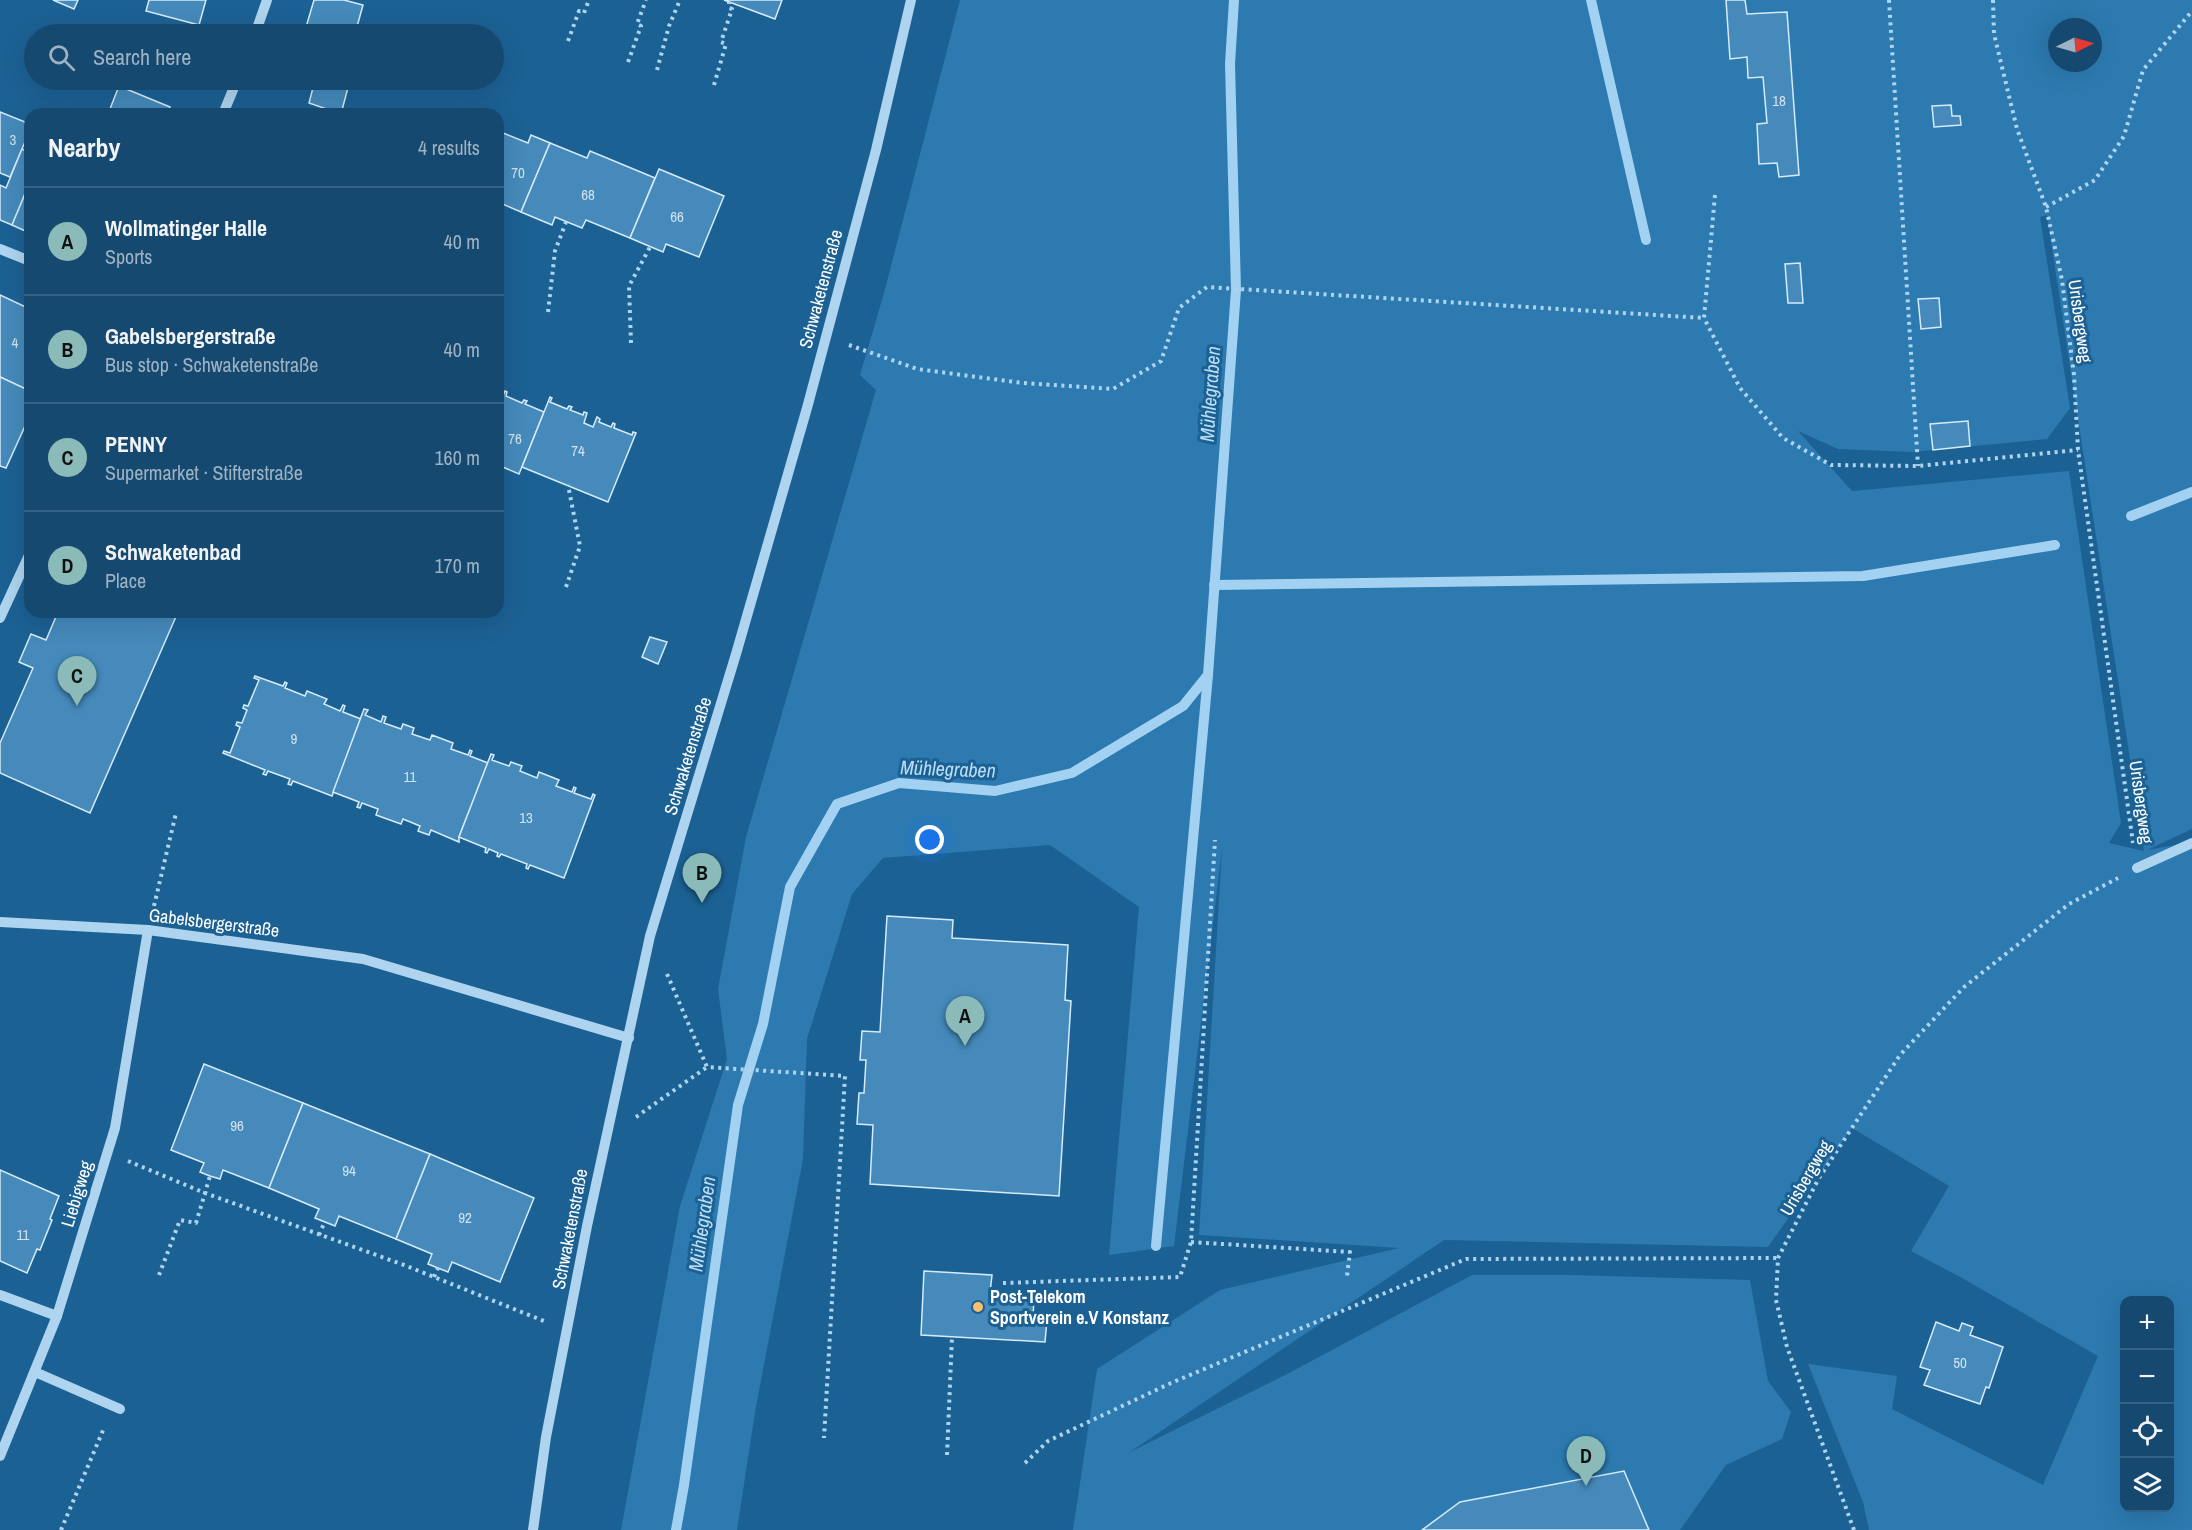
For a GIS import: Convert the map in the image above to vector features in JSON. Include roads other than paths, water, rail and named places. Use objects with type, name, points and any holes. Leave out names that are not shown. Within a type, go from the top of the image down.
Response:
[{"type":"street","points":[[259,24],[267,0]]},
{"type":"street","name":"Schwaketenstraße","points":[[533,1530],[546,1437],[567,1330],[605,1139],[650,936],[736,654],[807,408],[876,150],[911,0]]},
{"type":"street","points":[[225,108],[233,90]]},
{"type":"street","points":[[0,249],[24,259]]},
{"type":"street","points":[[0,618],[24,566]]},
{"type":"street","points":[[2137,868],[2192,843]]},
{"type":"street","name":"Gabelsbergerstraße","points":[[0,922],[148,930],[363,959],[629,1038]]},
{"type":"street","name":"Liebigweg","points":[[0,1456],[57,1316],[117,1118],[148,930]]},
{"type":"street","points":[[0,1295],[57,1316]]},
{"type":"street","points":[[34,1372],[117,1408]]},
{"type":"waterway","name":"Mühlegraben","points":[[676,1530],[738,1105],[763,1024],[790,887],[837,804],[899,783],[995,791],[1072,773],[1183,706],[1208,675],[1236,290],[1230,64],[1234,0]]},
{"type":"waterway","points":[[1591,0],[1646,240]]},
{"type":"waterway","points":[[2131,516],[2192,492]]},
{"type":"waterway","points":[[1214,585],[1863,576],[2055,545]]},
{"type":"waterway","points":[[1156,1246],[1208,675]]},
{"type":"place","name":"PENNY","points":[[77,706]]},
{"type":"place","name":"Gabelsbergerstraße","points":[[702,903]]},
{"type":"place","name":"Wollmatinger Halle","points":[[965,1046]]},
{"type":"place","name":"Post-Telekom Sportverein e.V Konstanz","points":[[978,1307]]},
{"type":"place","name":"Schwaketenbad","points":[[1586,1486]]}]
